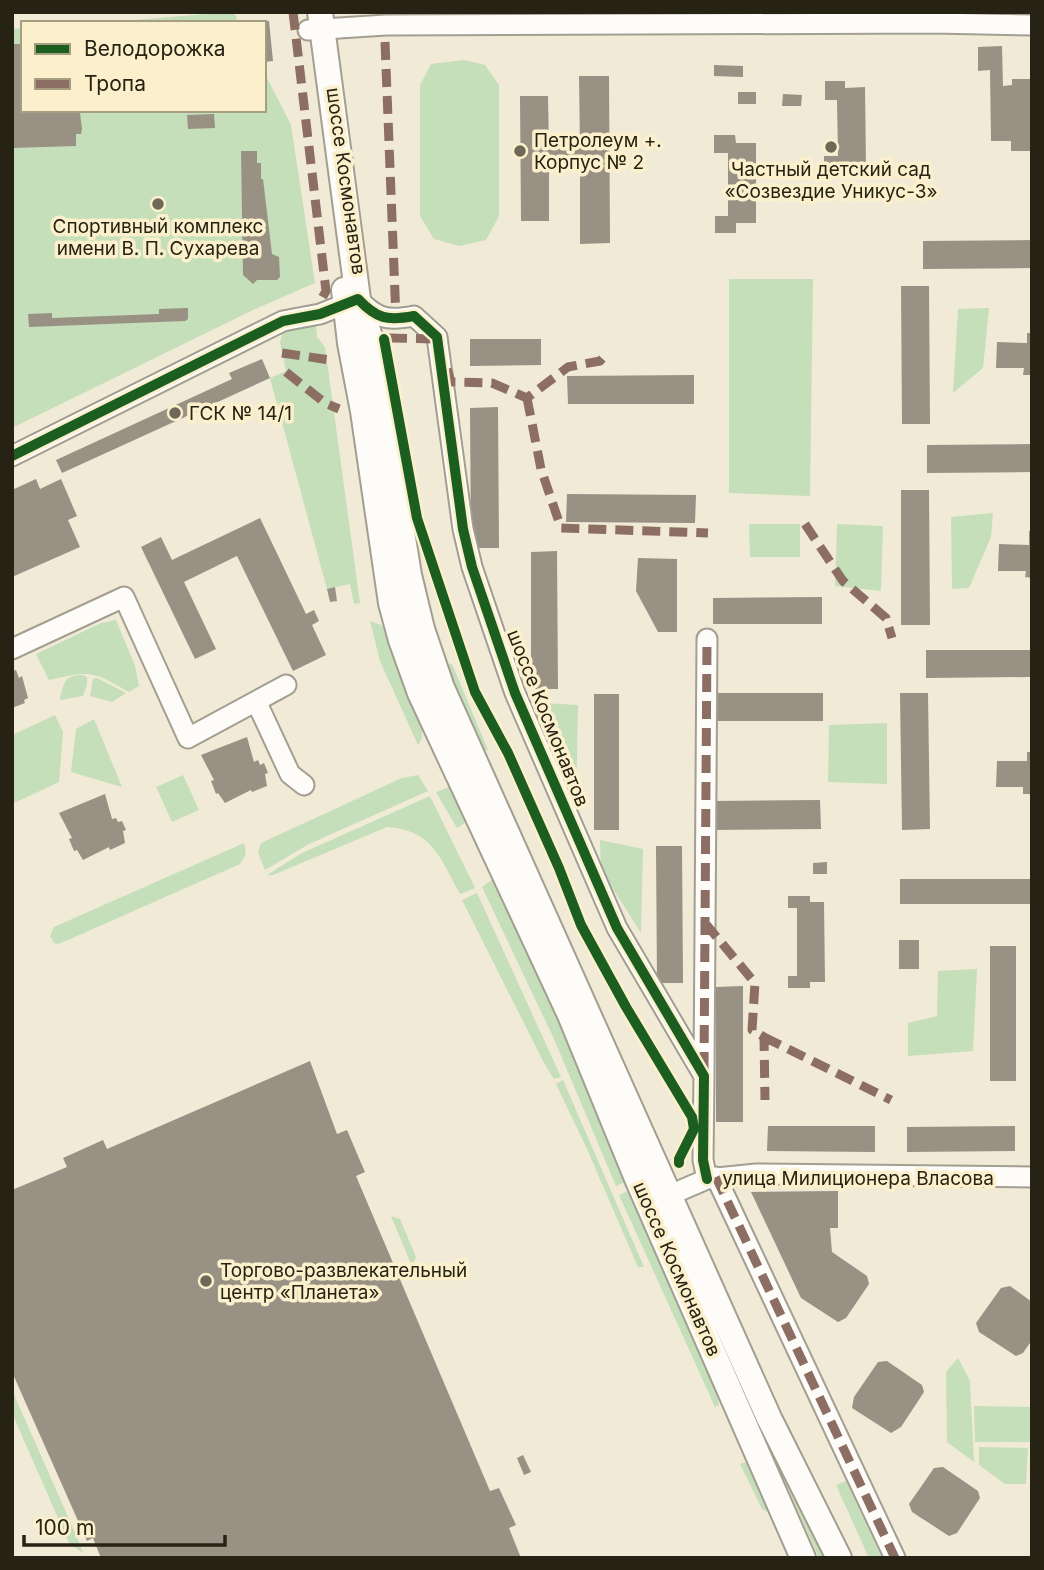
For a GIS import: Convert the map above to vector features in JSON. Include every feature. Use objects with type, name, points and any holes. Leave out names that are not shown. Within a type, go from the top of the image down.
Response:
[{"type":"main road","name":"шоссе Космонавтов","points":[[314,21],[352,300],[371,340],[409,575],[427,645],[442,688],[658,1200],[803,1558]]},
{"type":"main road","name":"шоссе Космонавтов","points":[[658,1200],[839,1558]]},
{"type":"street","points":[[314,21],[386,25],[1032,25]]},
{"type":"street","points":[[12,456],[283,321],[320,314],[352,300]]},
{"type":"street","name":"шоссе Космонавтов","points":[[352,300],[391,320],[414,316],[437,337],[463,529],[472,567],[515,693],[617,928],[704,1076]]},
{"type":"street","points":[[12,649],[124,597],[188,738],[286,685]]},
{"type":"street","points":[[707,639],[702,1160],[895,1558]]},
{"type":"street","points":[[257,702],[290,774],[304,785]]},
{"type":"street","name":"улица Милиционера Власова","points":[[658,1200],[711,1178],[756,1174],[1032,1177]]},
{"type":"green space","points":[[234,12],[238,21],[125,21]]},
{"type":"green space","name":"Спортивный комплекс имени В. П. Сухарева","points":[[21,28],[21,112],[266,112],[266,76],[291,125],[315,283],[253,310],[12,428],[12,29]]},
{"type":"green space","points":[[464,60],[485,65],[499,85],[499,216],[486,240],[459,246],[434,239],[420,216],[420,85],[431,64]]},
{"type":"green space","points":[[729,279],[813,279],[810,496],[729,493]]},
{"type":"green space","points":[[989,308],[983,368],[953,393],[958,309]]},
{"type":"green space","points":[[316,324],[317,337],[325,347],[360,603],[354,604],[350,584],[327,589],[270,378],[286,371],[280,343],[284,326]]},
{"type":"green space","points":[[993,513],[991,537],[969,588],[952,589],[951,517]]},
{"type":"green space","points":[[749,524],[800,524],[800,557],[750,557]]},
{"type":"green space","points":[[837,524],[883,526],[881,591],[835,586]]},
{"type":"green space","points":[[116,620],[135,666],[139,686],[129,692],[90,674],[49,680],[36,654],[101,623]]},
{"type":"green space","points":[[370,621],[381,625],[388,634],[422,729],[422,738],[418,745],[380,661]]},
{"type":"green space","points":[[452,664],[488,750],[482,752],[446,665]]},
{"type":"green space","points":[[82,675],[87,677],[83,696],[60,700],[65,681]]},
{"type":"green space","points":[[97,678],[126,693],[112,702],[90,696],[93,679]]},
{"type":"green space","points":[[526,702],[578,705],[576,807]]},
{"type":"green space","points":[[55,715],[63,732],[59,782],[12,804],[12,735]]},
{"type":"green space","points":[[94,719],[122,787],[71,772],[76,729]]},
{"type":"green space","points":[[887,723],[887,784],[828,782],[829,725]]},
{"type":"green space","points":[[183,775],[199,810],[172,822],[156,787]]},
{"type":"green space","points":[[418,775],[428,791],[309,844],[265,870],[258,853],[261,843],[402,778]]},
{"type":"green space","points":[[452,786],[465,823],[457,828],[436,792]]},
{"type":"green space","points":[[430,796],[475,888],[460,894],[440,858],[425,840],[403,829],[387,827],[273,875],[267,875],[302,853]]},
{"type":"green space","points":[[600,840],[643,849],[641,933],[601,870]]},
{"type":"green space","points":[[244,843],[246,854],[240,864],[58,944],[54,943],[50,936],[54,927]]},
{"type":"green space","points":[[493,879],[533,951],[550,989],[625,1182],[616,1186],[554,1039],[482,887]]},
{"type":"green space","points":[[477,893],[561,1077],[554,1079],[544,1063],[462,900]]},
{"type":"green space","points":[[977,969],[973,1051],[908,1056],[908,1023],[937,1016],[938,971]]},
{"type":"green space","points":[[563,1080],[644,1267],[638,1267],[556,1084]]},
{"type":"green space","points":[[628,1191],[711,1367],[719,1405],[715,1407],[619,1195]]},
{"type":"green space","points":[[669,1214],[824,1558],[819,1558],[666,1215]]},
{"type":"green space","points":[[391,1216],[400,1219],[416,1257],[412,1266]]},
{"type":"green space","points":[[958,1358],[970,1381],[974,1462],[947,1442],[946,1372]]},
{"type":"green space","points":[[12,1390],[83,1553],[69,1543],[12,1413]]},
{"type":"green space","points":[[974,1406],[1032,1407],[1032,1442],[975,1442]]},
{"type":"green space","points":[[979,1447],[1028,1448],[1026,1484],[1005,1484],[979,1465]]},
{"type":"green space","points":[[745,1462],[770,1495],[778,1517],[762,1509],[740,1464]]},
{"type":"green space","points":[[846,1481],[884,1558],[869,1558],[836,1485]]},
{"type":"building","points":[[266,21],[269,21],[273,61],[266,62]]},
{"type":"building","points":[[12,44],[21,44],[21,112],[80,113],[82,129],[81,134],[76,134],[76,146],[12,148]]},
{"type":"building","points":[[1002,46],[1003,86],[1012,85],[1012,79],[1032,79],[1032,151],[1011,151],[1011,141],[991,141],[990,70],[978,71],[978,47]]},
{"type":"building","points":[[714,65],[743,66],[743,77],[714,76]]},
{"type":"building","points":[[579,76],[609,76],[610,243],[580,244],[580,172],[574,172],[574,169],[549,169],[549,221],[521,221],[520,96],[548,96],[549,147],[580,147]]},
{"type":"building","points":[[825,81],[845,81],[845,88],[865,87],[866,168],[846,168],[845,174],[824,175],[824,156],[838,156],[837,100],[825,100]]},
{"type":"building","points":[[738,92],[756,92],[756,104],[738,104]]},
{"type":"building","points":[[783,94],[802,95],[801,106],[782,106]]},
{"type":"building","points":[[214,114],[215,128],[188,129],[187,115]]},
{"type":"building","points":[[714,135],[735,135],[736,143],[756,143],[756,223],[736,223],[736,233],[715,233],[715,216],[728,216],[728,153],[714,153]]},
{"type":"building","points":[[241,151],[257,151],[257,163],[261,163],[272,254],[279,257],[280,277],[277,280],[257,280],[253,284],[243,275]]},
{"type":"building","points":[[1032,240],[1032,268],[923,269],[923,241]]},
{"type":"building","points":[[901,286],[929,286],[930,424],[902,424]]},
{"type":"building","points":[[188,308],[188,319],[185,321],[29,327],[28,314],[52,313],[52,318],[159,314],[159,309]]},
{"type":"building","points":[[1027,333],[1032,333],[1032,375],[1023,375],[1024,368],[996,368],[997,342],[1027,343]]},
{"type":"building","points":[[470,339],[541,339],[541,365],[470,366]]},
{"type":"building","name":"ГСК № 14/1","points":[[262,359],[270,378],[62,473],[56,460],[232,379],[229,373]]},
{"type":"building","points":[[694,375],[694,404],[568,404],[567,376]]},
{"type":"building","points":[[498,407],[499,548],[471,548],[470,408]]},
{"type":"building","points":[[1032,444],[1032,472],[927,473],[927,445]]},
{"type":"building","points":[[36,479],[40,489],[61,479],[77,516],[68,520],[80,547],[12,577],[12,490]]},
{"type":"building","points":[[901,490],[929,490],[930,625],[901,625]]},
{"type":"building","points":[[567,494],[696,495],[695,523],[566,522]]},
{"type":"building","points":[[260,518],[306,614],[314,610],[319,621],[312,625],[326,655],[293,671],[237,556],[184,582],[216,649],[195,659],[141,547],[161,537],[172,560]]},
{"type":"building","points":[[1029,531],[1032,531],[1032,578],[1025,577],[1026,571],[998,571],[999,544],[1029,545]]},
{"type":"building","points":[[557,551],[558,689],[531,689],[531,552]]},
{"type":"building","points":[[638,558],[677,559],[677,632],[658,632],[636,591]]},
{"type":"building","points":[[335,587],[337,601],[330,602],[327,589]]},
{"type":"building","points":[[822,597],[822,624],[713,624],[713,598]]},
{"type":"building","points":[[926,650],[1030,650],[1030,677],[926,678]]},
{"type":"building","points":[[16,670],[19,678],[22,676],[28,698],[24,700],[25,703],[12,708],[12,671]]},
{"type":"building","points":[[712,693],[823,693],[823,721],[711,721]]},
{"type":"building","points":[[900,693],[928,693],[930,829],[902,830]]},
{"type":"building","points":[[594,694],[619,694],[619,830],[594,830]]},
{"type":"building","points":[[247,737],[254,762],[258,760],[260,765],[264,763],[268,773],[265,774],[267,786],[252,792],[251,790],[225,803],[218,793],[216,794],[211,781],[214,780],[201,755]]},
{"type":"building","points":[[1027,752],[1032,752],[1032,794],[1023,794],[1023,787],[996,787],[997,761],[1027,761]]},
{"type":"building","points":[[105,794],[112,819],[122,821],[126,830],[123,831],[125,843],[110,850],[109,847],[83,860],[77,850],[74,851],[69,839],[72,838],[59,813]]},
{"type":"building","points":[[820,800],[821,829],[712,830],[712,801]]},
{"type":"building","points":[[656,846],[682,846],[683,983],[657,983]]},
{"type":"building","points":[[827,862],[827,874],[813,874],[813,863]]},
{"type":"building","points":[[900,879],[1032,879],[1032,904],[900,904]]},
{"type":"building","points":[[788,896],[810,896],[810,902],[824,902],[825,982],[810,982],[810,988],[788,988],[788,976],[797,976],[797,908],[788,908]]},
{"type":"building","points":[[899,940],[919,940],[919,969],[899,969]]},
{"type":"building","points":[[990,946],[1016,946],[1016,1081],[990,1081]]},
{"type":"building","points":[[743,986],[743,1122],[716,1122],[716,987]]},
{"type":"building","name":"Торгово-развлекательный центр «Планета»","points":[[310,1061],[337,1134],[347,1130],[365,1172],[356,1176],[490,1491],[499,1488],[516,1525],[509,1528],[521,1558],[101,1558],[93,1538],[87,1541],[12,1372],[12,1190],[67,1167],[63,1158],[103,1140],[107,1149]]},
{"type":"building","points":[[768,1126],[875,1126],[875,1152],[767,1151]]},
{"type":"building","points":[[1015,1126],[1015,1151],[907,1152],[907,1127]]},
{"type":"building","points":[[838,1191],[838,1228],[830,1228],[832,1252],[867,1276],[869,1284],[846,1318],[838,1322],[801,1298],[751,1192]]},
{"type":"building","points":[[1010,1286],[1032,1302],[1032,1340],[1023,1353],[1016,1356],[979,1332],[976,1323],[1001,1288]]},
{"type":"building","points":[[887,1361],[922,1385],[924,1392],[901,1427],[891,1433],[852,1408],[854,1397],[878,1362]]},
{"type":"building","points":[[523,1455],[531,1472],[524,1475],[517,1458]]},
{"type":"building","points":[[943,1467],[978,1491],[980,1498],[957,1533],[949,1536],[912,1512],[909,1504],[934,1468]]},
{"type":"marked path","points":[[293,12],[326,291],[319,304]]},
{"type":"marked path","points":[[385,42],[396,319]]},
{"type":"marked path","points":[[389,338],[437,339]]},
{"type":"marked path","points":[[282,353],[330,360]]},
{"type":"marked path","points":[[447,369],[451,382],[492,383],[527,398],[568,367],[600,361],[607,353]]},
{"type":"marked path","points":[[286,372],[325,403],[339,409]]},
{"type":"marked path","points":[[527,398],[541,469],[561,528],[708,533]]},
{"type":"marked path","points":[[805,524],[843,581],[886,618],[892,638]]},
{"type":"marked path","points":[[704,1070],[707,639]]},
{"type":"marked path","points":[[705,923],[755,983],[752,1030],[764,1037],[765,1100]]},
{"type":"marked path","points":[[764,1037],[891,1100]]},
{"type":"marked path","points":[[716,1177],[895,1558]]},
{"type":"cycle path","points":[[12,456],[283,321],[320,314],[358,299],[371,311],[383,317],[414,316],[437,337],[463,529],[472,567],[515,693],[617,928],[704,1076],[703,1160],[707,1179]]},
{"type":"cycle path","points":[[384,339],[417,518],[475,692],[508,753],[581,925],[692,1117],[694,1129],[679,1163]]},
{"type":"place","name":"Частный детский сад «Созвездие Уникус-3»","points":[[831,147]]},
{"type":"place","name":"Петролеум +. Корпус № 2","points":[[520,151]]},
{"type":"place","name":"Спортивный комплекс имени В. П. Сухарева","points":[[158,204]]},
{"type":"place","name":"ГСК № 14/1","points":[[175,413]]},
{"type":"place","name":"Торгово-развлекательный центр «Планета»","points":[[206,1281]]}]
